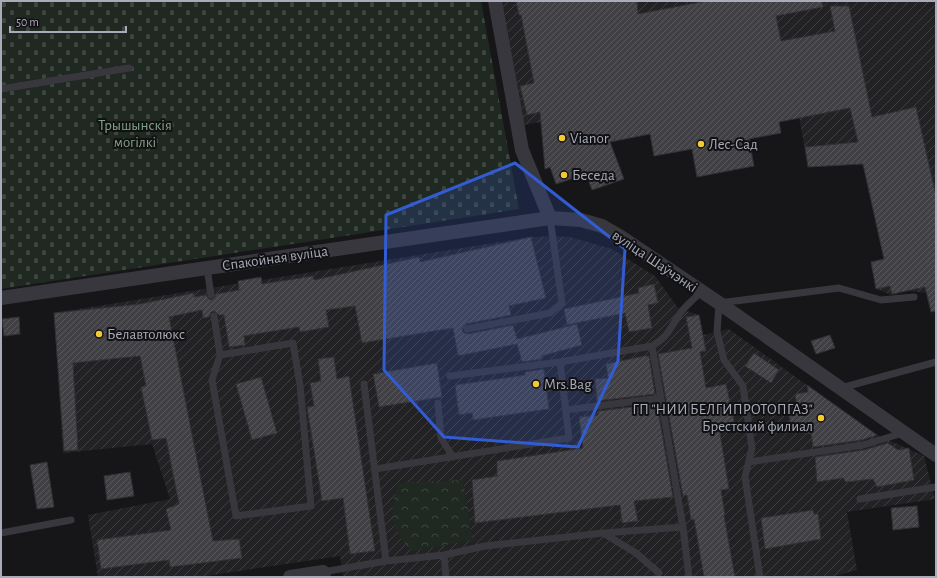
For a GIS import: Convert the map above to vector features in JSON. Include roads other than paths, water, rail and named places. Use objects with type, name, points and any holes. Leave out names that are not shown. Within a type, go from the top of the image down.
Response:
[{"type":"street","points":[[495,1],[522,150],[550,218]]},
{"type":"street","name":"Спакойная вуліца","points":[[1,298],[550,218]]},
{"type":"street","name":"вуліца Шаўчэнкі","points":[[550,218],[581,220],[602,226],[719,303],[936,455]]},
{"type":"street","points":[[290,577],[323,575]]},
{"type":"lane","points":[[1,89],[129,68]]},
{"type":"lane","points":[[466,329],[550,313],[562,304],[550,218]]},
{"type":"lane","points":[[207,268],[211,295]]},
{"type":"lane","points":[[760,577],[745,478],[752,448],[743,386],[724,360],[717,332],[719,303],[839,288],[881,300],[914,297]]},
{"type":"lane","points":[[450,376],[560,362],[652,346],[663,340],[679,315],[701,292]]},
{"type":"lane","points":[[214,316],[220,355],[212,380],[236,516],[311,506],[300,385],[293,343],[220,355]]},
{"type":"lane","points":[[652,346],[683,527],[689,577]]},
{"type":"lane","points":[[374,468],[569,438],[560,362]]},
{"type":"lane","points":[[841,388],[936,362]]},
{"type":"lane","points":[[364,384],[386,561]]},
{"type":"lane","points":[[566,410],[661,398]]},
{"type":"lane","points":[[438,403],[441,438],[453,457]]},
{"type":"lane","points":[[748,462],[863,445],[904,433]]},
{"type":"lane","points":[[860,498],[936,487]]},
{"type":"lane","points":[[1,533],[70,520]]},
{"type":"lane","points":[[323,575],[386,561],[444,555],[485,546],[603,533],[683,527]]},
{"type":"lane","points":[[603,533],[636,552],[660,573]]},
{"type":"lane","points":[[444,555],[446,577]]},
{"type":"place","name":"Vianor","points":[[562,138]]},
{"type":"place","name":"Лес-Сад","points":[[701,144]]},
{"type":"place","name":"Беседа","points":[[564,175]]},
{"type":"place","name":"Белавтолюкс","points":[[99,334]]},
{"type":"place","name":"Mrs.Bag","points":[[536,384]]},
{"type":"place","name":"ГП \"НИИ БЕЛГИПРОТОПГАЗ\" Брестский филиал","points":[[821,418]]},
{"type":"park label","name":"Трышынскія могілкі","points":[[135,134]]}]
